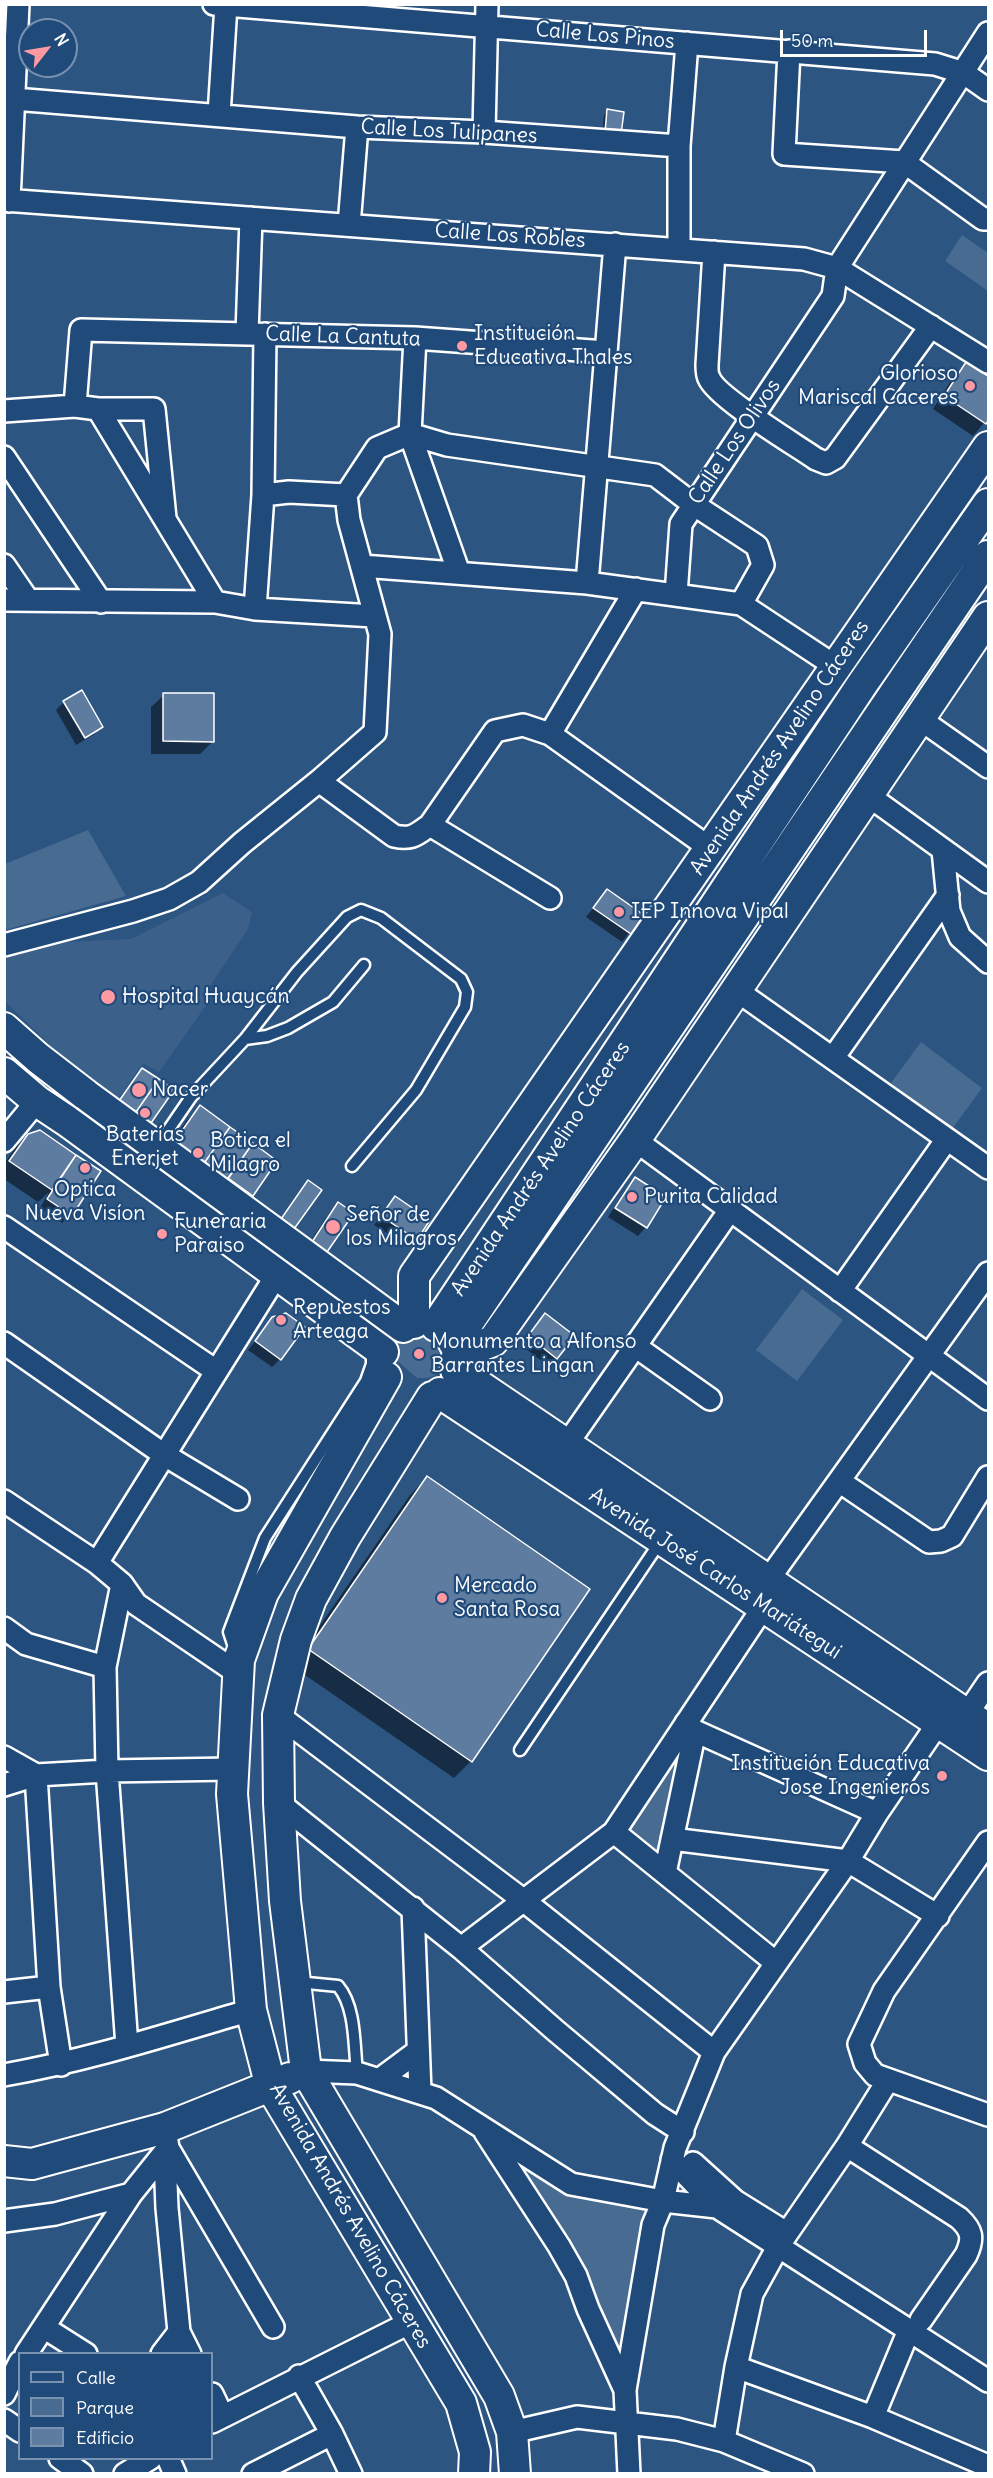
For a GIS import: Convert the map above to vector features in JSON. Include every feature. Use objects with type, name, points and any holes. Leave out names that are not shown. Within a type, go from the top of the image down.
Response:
[{"type":"street","points":[[7,200],[18,4]]},
{"type":"street","points":[[484,132],[487,4]]},
{"type":"street","points":[[219,116],[220,5]]},
{"type":"street","name":"Calle Los Pinos","points":[[220,5],[935,64],[964,73],[988,90]]},
{"type":"street","points":[[837,267],[988,33]]},
{"type":"street","points":[[679,249],[679,146],[687,43]]},
{"type":"street","points":[[789,51],[784,154],[904,162],[986,219]]},
{"type":"street","name":"Calle Los Tulipanes","points":[[14,99],[357,128],[484,132],[679,146]]},
{"type":"street","points":[[349,225],[357,128]]},
{"type":"street","name":"Calle Los Robles","points":[[7,200],[804,259],[837,267],[988,362]]},
{"type":"street","points":[[252,218],[263,495],[255,609]]},
{"type":"street","points":[[587,583],[615,244]]},
{"type":"street","points":[[714,252],[707,365],[709,379],[717,390],[753,417],[816,459],[826,463],[835,458],[931,326]]},
{"type":"street","name":"Calle Los Olivos","points":[[676,595],[681,524],[833,296],[837,267]]},
{"type":"street","name":"Calle La Cantuta","points":[[75,406],[81,330],[415,338],[606,352]]},
{"type":"street","points":[[415,338],[410,434],[459,573]]},
{"type":"street","points":[[4,411],[75,406],[98,409],[154,409],[165,518]]},
{"type":"street","points":[[98,409],[215,602]]},
{"type":"street","points":[[4,945],[170,899],[199,882],[375,732],[380,634],[349,520],[346,495],[377,448],[410,434],[447,445],[655,475],[693,504],[757,546],[763,565],[741,604]]},
{"type":"street","name":"Avenida Andrés Avelino Cáceres","points":[[437,1354],[414,1276],[988,447]]},
{"type":"street","points":[[4,457],[101,602]]},
{"type":"street","points":[[263,495],[289,492],[346,495]]},
{"type":"street","name":"Avenida Andrés Avelino Cáceres","points":[[516,2474],[512,2432],[499,2396],[306,2071],[285,1901],[279,1803],[278,1715],[296,1640],[311,1599],[345,1537],[437,1354],[862,683],[988,504]]},
{"type":"street","name":"Avenida Andrés Avelino Cáceres","points":[[437,1354],[988,556]]},
{"type":"street","points":[[4,565],[28,600]]},
{"type":"street","points":[[362,566],[587,583],[741,604],[835,666]]},
{"type":"street","points":[[550,734],[636,589]]},
{"type":"street","points":[[4,600],[215,602],[255,609],[374,616]]},
{"type":"street","points":[[4,1073],[37,1101],[276,1276],[380,1358],[393,1387],[401,1394],[412,1398],[437,1354],[493,1341],[635,1140],[988,617]]},
{"type":"street","points":[[920,719],[988,767]]},
{"type":"street","points":[[319,781],[394,836],[406,839],[430,825],[495,731],[523,725],[550,734],[711,849]]},
{"type":"street","points":[[869,796],[988,882]]},
{"type":"street","points":[[430,825],[550,898]]},
{"type":"street","points":[[943,850],[949,911],[960,937],[988,962]]},
{"type":"street","points":[[833,1058],[948,896]]},
{"type":"street","points":[[736,990],[988,1168]]},
{"type":"street","name":"Avenida José Carlos Mariátegui","points":[[4,1028],[38,1058],[156,1147],[437,1354],[567,1444],[939,1722],[988,1755]]},
{"type":"street","points":[[67,1121],[86,1095]]},
{"type":"street","points":[[4,1141],[37,1101]]},
{"type":"street","points":[[840,1291],[947,1139]]},
{"type":"street","points":[[635,1140],[988,1399]]},
{"type":"street","points":[[567,1444],[730,1210]]},
{"type":"street","points":[[4,1227],[216,1371]]},
{"type":"street","points":[[461,1948],[614,1832],[691,1727],[766,1593],[839,1481],[988,1273]]},
{"type":"street","points":[[97,1563],[276,1276]]},
{"type":"street","name":"Avenida Andrés Avelino Cáceres","points":[[437,1354],[387,1342],[263,1593],[239,1667],[232,1769],[251,2010],[271,2086],[461,2403],[475,2452],[474,2474]]},
{"type":"street","points":[[4,1343],[164,1454],[238,1499]]},
{"type":"street","points":[[636,1346],[710,1399]]},
{"type":"street","name":"Avenida José Carlos Mariátegui","points":[[437,1354],[662,1539],[766,1593],[978,1722]]},
{"type":"street","points":[[839,1481],[928,1542],[941,1541],[952,1536],[988,1477]]},
{"type":"street","points":[[4,1501],[97,1563],[122,1584],[141,1591],[239,1667]]},
{"type":"street","points":[[122,1584],[105,1667],[107,1771],[127,2046]]},
{"type":"street","points":[[4,1628],[26,1644],[105,1667]]},
{"type":"street","points":[[978,1722],[988,1683]]},
{"type":"street","points":[[278,1715],[523,1900],[714,2052]]},
{"type":"street","points":[[629,2474],[625,2390],[653,2225],[663,2201],[677,2147],[714,2052],[848,1861],[876,1813],[939,1722]]},
{"type":"street","points":[[691,1727],[876,1813]]},
{"type":"street","points":[[665,1873],[691,1727]]},
{"type":"street","points":[[4,1757],[36,1775]]},
{"type":"street","points":[[4,1785],[36,1775],[107,1771],[232,1769]]},
{"type":"street","points":[[36,1775],[49,1987],[61,2065]]},
{"type":"street","points":[[279,1803],[413,1908],[655,2114],[717,2207]]},
{"type":"street","points":[[614,1832],[775,1962]]},
{"type":"street","points":[[672,1839],[848,1861],[939,1916]]},
{"type":"street","points":[[988,1842],[939,1916],[884,1991],[859,2044],[865,2063],[875,2075],[988,2115]]},
{"type":"street","points":[[413,1908],[420,2092]]},
{"type":"street","points":[[4,1992],[49,1987]]},
{"type":"street","points":[[4,2075],[61,2065],[251,2010]]},
{"type":"street","points":[[379,2080],[418,2051]]},
{"type":"street","points":[[4,2161],[32,2164],[166,2138],[306,2071],[357,2073],[436,2098],[571,2184],[663,2201],[717,2207],[783,2240],[915,2325],[988,2366]]},
{"type":"street","points":[[724,2441],[736,2367],[752,2294],[783,2240],[848,2146],[888,2080]]},
{"type":"street","points":[[479,2124],[559,2246],[576,2276],[588,2309],[625,2390]]},
{"type":"street","points":[[24,2352],[45,2328],[166,2138]]},
{"type":"street","points":[[166,2138],[273,2327]]},
{"type":"street","points":[[166,2138],[167,2208],[179,2332],[189,2352]]},
{"type":"street","points":[[848,2146],[959,2218],[972,2234],[971,2244],[966,2254],[915,2325],[873,2417]]},
{"type":"street","points":[[677,2147],[783,2240]]},
{"type":"street","points":[[4,2221],[55,2214],[131,2194]]},
{"type":"street","points":[[213,2399],[217,2418],[411,2322]]},
{"type":"street","points":[[915,2325],[988,2381]]},
{"type":"street","points":[[45,2328],[83,2352]]},
{"type":"street","points":[[164,2352],[179,2332]]},
{"type":"street","points":[[4,2394],[17,2360]]},
{"type":"street","points":[[736,2367],[873,2417],[988,2466]]},
{"type":"street","points":[[299,2376],[332,2434],[351,2474]]},
{"type":"street","points":[[512,2432],[577,2417],[677,2429],[724,2441],[803,2474]]},
{"type":"street","points":[[4,2420],[18,2430]]},
{"type":"street","points":[[252,2474],[332,2434]]},
{"type":"street","points":[[63,2460],[82,2474]]},
{"type":"street","points":[[125,2474],[148,2460]]},
{"type":"street","points":[[169,2460],[175,2474]]},
{"type":"lane","points":[[156,1147],[191,1097],[245,1039],[327,939],[347,917],[361,910],[381,918],[461,979],[467,992],[465,1007],[416,1090],[352,1166]]},
{"type":"lane","points":[[245,1039],[267,1036],[288,1028],[333,1002],[364,965]]},
{"type":"lane","points":[[520,1750],[662,1539]]},
{"type":"lane","points":[[295,1982],[338,1986],[345,1994],[353,2030],[357,2073]]},
{"type":"shaded area","name":"Hospital Huaycán","points":[[223,893],[252,912],[248,929],[208,989],[214,994],[159,1072],[143,1063],[116,1102],[66,1061],[5,1001],[4,957],[44,943],[131,939]]},
{"type":"green space","points":[[962,235],[988,253],[988,291],[945,261]]},
{"type":"green space","points":[[88,830],[126,896],[5,930],[5,864]]},
{"type":"green space","points":[[921,1042],[982,1088],[952,1129],[891,1083]]},
{"type":"green space","points":[[802,1289],[843,1320],[797,1381],[756,1350]]},
{"type":"green space","points":[[419,1331],[443,1349],[442,1368],[431,1377],[417,1378],[395,1359],[396,1339]]},
{"type":"green space","points":[[673,1754],[678,1757],[659,1853],[656,1857],[624,1830]]},
{"type":"green space","points":[[514,2165],[575,2188],[648,2196],[616,2365],[576,2253],[543,2203]]},
{"type":"building","points":[[607,109],[624,112],[621,134],[605,132]]},
{"type":"building","name":"Glorioso Mariscal Caceres","points":[[966,362],[988,376],[988,421],[986,424],[944,396]]},
{"type":"building","points":[[82,690],[103,727],[85,738],[63,701]]},
{"type":"building","points":[[163,693],[214,693],[214,742],[163,741]]},
{"type":"building","name":"IEP Innova Vipal","points":[[607,889],[644,915],[631,934],[593,908]]},
{"type":"building","name":"Nacer","points":[[142,1068],[159,1079],[136,1112],[119,1101]]},
{"type":"building","points":[[159,1079],[174,1090],[151,1123],[136,1112]]},
{"type":"building","points":[[200,1105],[230,1127],[202,1166],[172,1145]]},
{"type":"building","points":[[230,1127],[253,1143],[225,1183],[202,1166]]},
{"type":"building","points":[[40,1130],[76,1155],[52,1190],[9,1161],[28,1134]]},
{"type":"building","points":[[253,1143],[277,1161],[253,1196],[228,1178]]},
{"type":"building","points":[[76,1155],[101,1171],[72,1216],[47,1199]]},
{"type":"building","points":[[635,1177],[666,1197],[647,1228],[615,1208]]},
{"type":"building","points":[[308,1180],[322,1190],[294,1229],[281,1219]]},
{"type":"building","points":[[395,1196],[430,1220],[417,1240],[381,1216]]},
{"type":"building","name":"Señor de los Milagros","points":[[338,1202],[354,1213],[327,1252],[312,1242]]},
{"type":"building","points":[[286,1313],[305,1327],[281,1360],[255,1341],[272,1317]]},
{"type":"building","points":[[545,1313],[575,1336],[557,1359],[528,1336]]},
{"type":"building","points":[[427,1476],[590,1589],[472,1762],[308,1649]]},
{"type":"place","name":"Institución Educativa Thales","points":[[462,346]]},
{"type":"place","name":"Glorioso Mariscal Caceres","points":[[970,386]]},
{"type":"place","name":"IEP Innova Vipal","points":[[619,912]]},
{"type":"place","name":"Hospital Huaycán","points":[[108,997]]},
{"type":"place","name":"Nacer","points":[[139,1090]]},
{"type":"place","name":"Baterías Enerjet","points":[[145,1113]]},
{"type":"place","name":"Botica el Milagro","points":[[198,1153]]},
{"type":"place","name":"Optica Nueva Visíon","points":[[85,1168]]},
{"type":"place","name":"Purita Calidad","points":[[632,1197]]},
{"type":"place","name":"Señor de los Milagros","points":[[333,1227]]},
{"type":"place","name":"Funeraria Paraiso","points":[[162,1234]]},
{"type":"place","name":"Repuestos Arteaga","points":[[281,1320]]},
{"type":"place","name":"Monumento a Alfonso Barrantes Lingan","points":[[419,1354]]},
{"type":"place","name":"Mercado Santa Rosa","points":[[442,1598]]},
{"type":"place","name":"Institución Educativa Jose Ingenieros","points":[[942,1776]]}]
